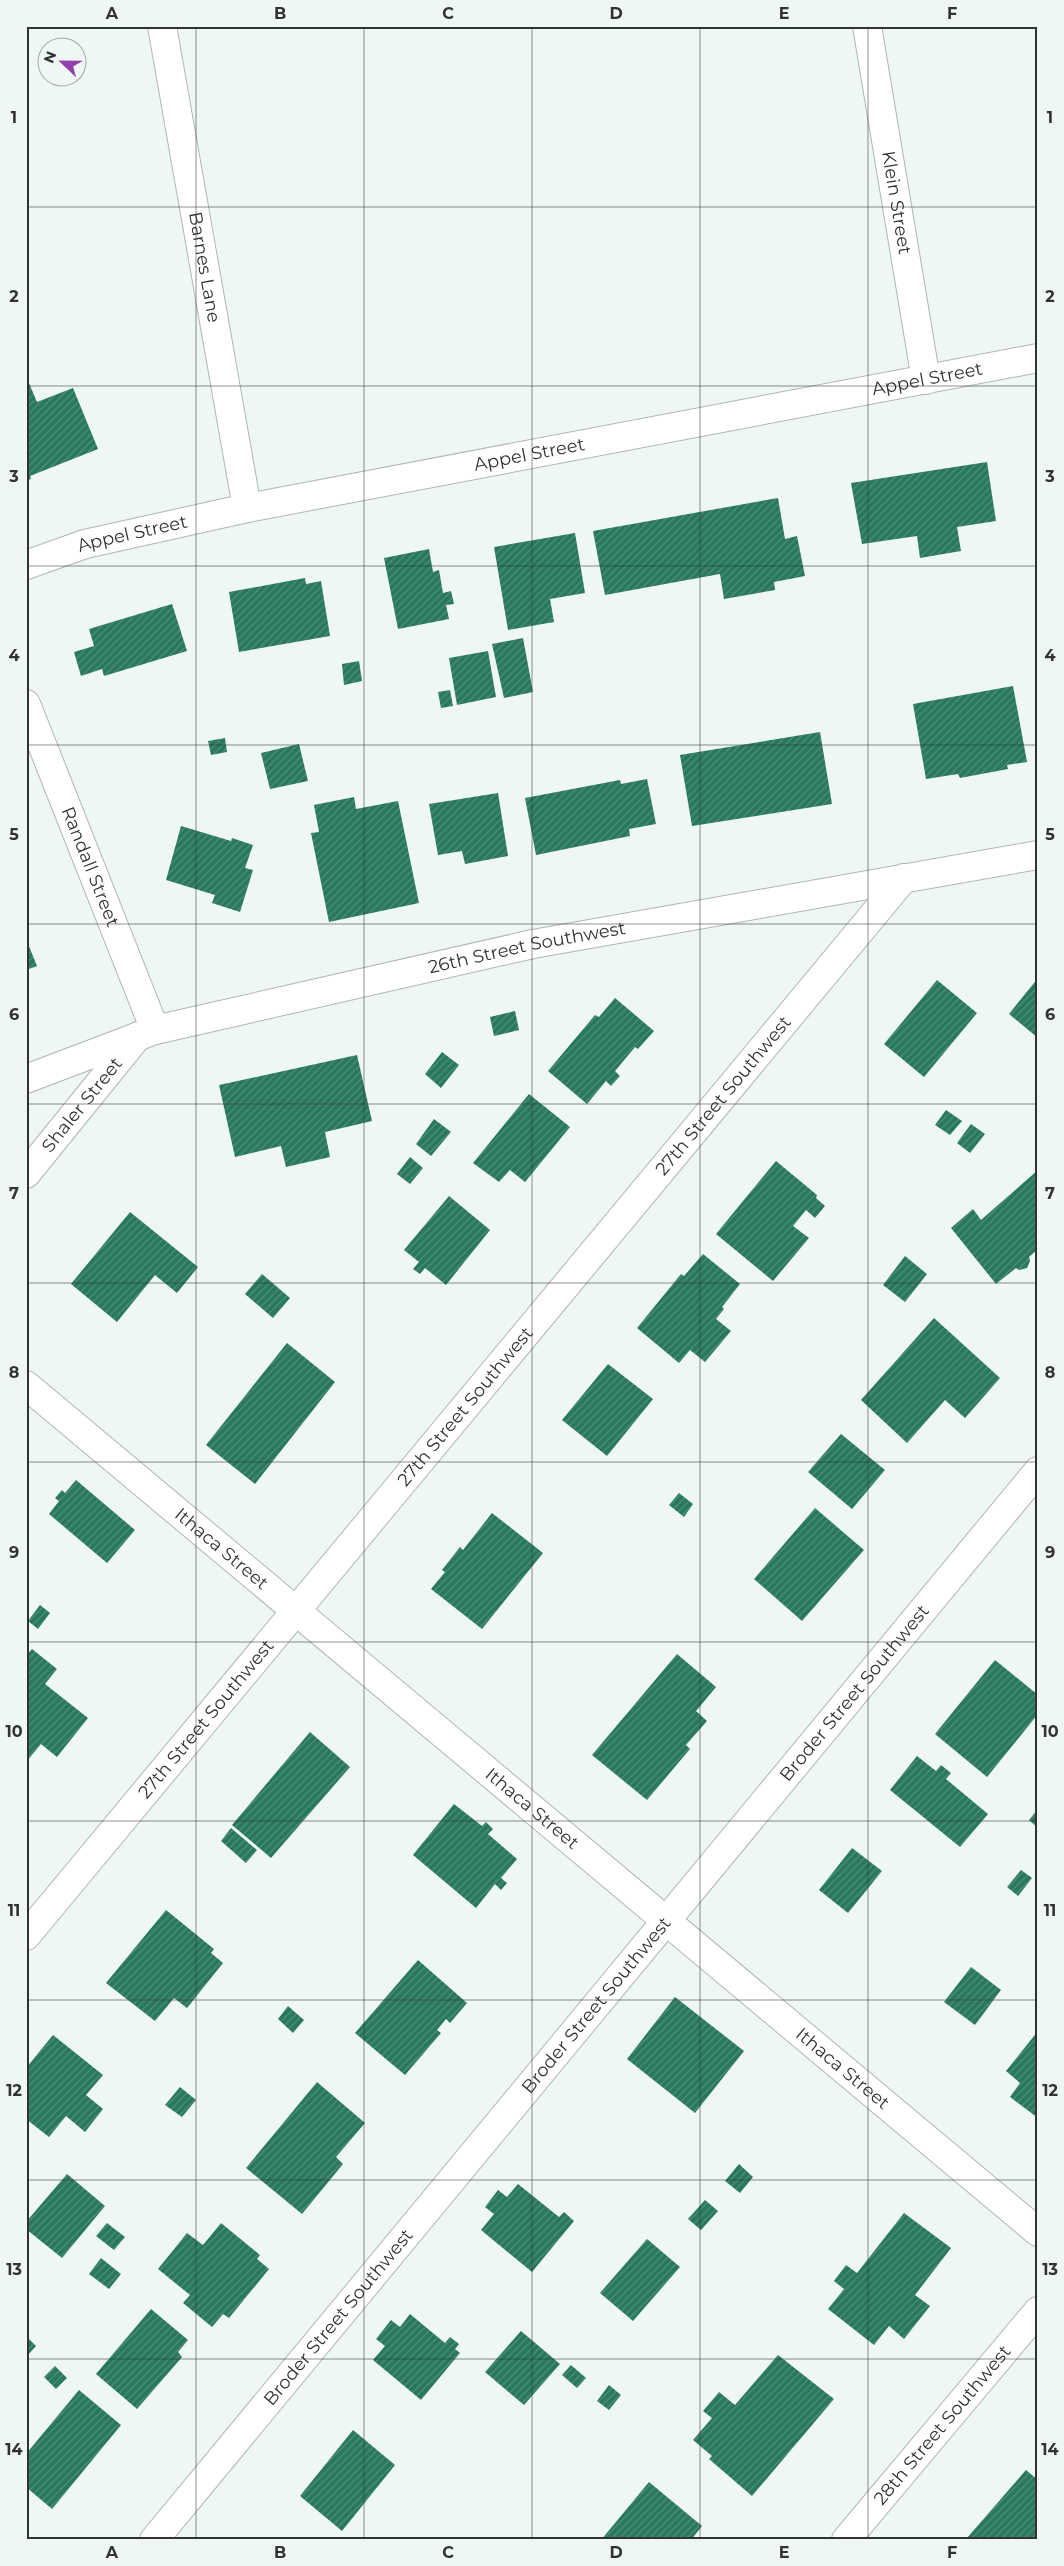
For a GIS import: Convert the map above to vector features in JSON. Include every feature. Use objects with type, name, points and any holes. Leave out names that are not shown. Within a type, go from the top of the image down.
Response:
[{"type":"street","name":"Barnes Lane","points":[[162,26],[247,508]]},
{"type":"street","name":"Klein Street","points":[[867,26],[926,380]]},
{"type":"street","name":"Appel Street","points":[[26,565],[85,544],[247,508],[1038,358]]},
{"type":"street","name":"Randall Street","points":[[26,704],[146,1034]]},
{"type":"street","name":"26th Street Southwest","points":[[26,1079],[146,1034],[533,944],[1038,855]]},
{"type":"street","name":"27th Street Southwest","points":[[26,1936],[904,878]]},
{"type":"street","name":"Shaler Street","points":[[26,1174],[146,1034]]},
{"type":"street","name":"Ithaca Street","points":[[26,1385],[1038,2232]]},
{"type":"street","name":"Broder Street Southwest","points":[[154,2540],[1038,1472]]},
{"type":"street","name":"28th Street Southwest","points":[[846,2540],[1038,2311]]},
{"type":"building","points":[[26,376],[37,402],[73,388],[98,449],[30,476],[31,479],[26,481]]},
{"type":"building","points":[[987,462],[996,521],[957,527],[961,551],[920,558],[917,536],[862,544],[851,483]]},
{"type":"building","points":[[778,498],[785,539],[797,536],[805,576],[774,582],[775,590],[724,599],[720,574],[605,595],[593,531]]},
{"type":"building","points":[[575,533],[585,593],[550,599],[554,622],[508,630],[494,547]]},
{"type":"building","points":[[429,549],[433,572],[439,570],[443,593],[451,591],[454,604],[446,605],[449,619],[398,629],[384,558]]},
{"type":"building","points":[[305,578],[306,584],[321,581],[330,636],[239,652],[229,592]]},
{"type":"building","points":[[172,604],[187,651],[104,676],[102,669],[81,676],[74,652],[94,646],[89,629]]},
{"type":"building","points":[[523,638],[533,692],[504,698],[492,644]]},
{"type":"building","points":[[488,651],[496,697],[457,705],[449,658]]},
{"type":"building","points":[[359,661],[362,681],[344,685],[342,664]]},
{"type":"building","points":[[1013,686],[1027,762],[1007,765],[1008,769],[960,778],[958,774],[926,779],[913,704]]},
{"type":"building","points":[[450,690],[453,706],[441,708],[438,692]]},
{"type":"building","points":[[820,732],[832,804],[692,826],[680,755]]},
{"type":"building","points":[[225,738],[227,752],[211,755],[208,741]]},
{"type":"building","points":[[299,744],[308,781],[270,789],[261,753]]},
{"type":"building","points":[[647,779],[656,824],[629,829],[630,836],[536,855],[525,798],[620,780],[621,784]]},
{"type":"building","points":[[498,793],[508,856],[465,864],[462,851],[438,855],[429,804]]},
{"type":"building","points":[[354,797],[356,809],[398,801],[419,903],[329,922],[311,833],[319,832],[314,805]]},
{"type":"building","points":[[181,826],[231,841],[232,838],[253,845],[245,868],[253,870],[240,912],[212,903],[215,895],[166,880]]},
{"type":"building","points":[[26,939],[37,966],[26,970]]},
{"type":"building","points":[[1038,978],[1038,1038],[1009,1014]]},
{"type":"building","points":[[937,980],[977,1013],[924,1077],[884,1044]]},
{"type":"building","points":[[615,998],[654,1031],[638,1049],[635,1047],[615,1071],[620,1076],[611,1086],[606,1081],[587,1104],[548,1071],[595,1015],[599,1017]]},
{"type":"building","points":[[515,1011],[519,1030],[494,1036],[490,1017]]},
{"type":"building","points":[[442,1052],[459,1065],[441,1088],[425,1074]]},
{"type":"building","points":[[357,1055],[372,1121],[325,1132],[330,1157],[286,1167],[281,1146],[235,1157],[219,1085]]},
{"type":"building","points":[[529,1094],[570,1127],[525,1182],[510,1170],[499,1182],[473,1163]]},
{"type":"building","points":[[946,1110],[962,1121],[950,1135],[935,1125]]},
{"type":"building","points":[[434,1119],[451,1132],[431,1156],[416,1144]]},
{"type":"building","points":[[971,1124],[985,1134],[970,1153],[957,1143]]},
{"type":"building","points":[[410,1157],[423,1168],[410,1184],[397,1174]]},
{"type":"building","points":[[776,1161],[817,1195],[816,1198],[825,1206],[815,1218],[806,1210],[793,1226],[809,1238],[773,1281],[716,1234]]},
{"type":"building","points":[[1038,1170],[1038,1249],[1029,1257],[1030,1261],[1027,1268],[1019,1270],[1016,1268],[996,1284],[951,1228],[973,1209],[981,1220]]},
{"type":"building","points":[[449,1196],[490,1230],[446,1285],[425,1268],[420,1274],[413,1269],[419,1262],[404,1250]]},
{"type":"building","points":[[130,1212],[198,1267],[177,1293],[155,1275],[117,1322],[71,1284]]},
{"type":"building","points":[[703,1254],[740,1284],[722,1307],[724,1309],[716,1319],[731,1331],[705,1362],[690,1350],[679,1363],[637,1328],[681,1274],[684,1276]]},
{"type":"building","points":[[905,1256],[927,1274],[905,1302],[883,1285]]},
{"type":"building","points":[[262,1274],[290,1298],[273,1318],[245,1294]]},
{"type":"building","points":[[934,1318],[1000,1378],[965,1418],[945,1400],[907,1443],[861,1400]]},
{"type":"building","points":[[287,1343],[335,1382],[255,1484],[206,1445]]},
{"type":"building","points":[[608,1364],[653,1399],[607,1456],[562,1420]]},
{"type":"building","points":[[841,1434],[885,1470],[852,1509],[808,1472]]},
{"type":"building","points":[[76,1480],[135,1530],[107,1563],[49,1514],[59,1501],[55,1498],[62,1490],[65,1493]]},
{"type":"building","points":[[679,1493],[693,1504],[684,1517],[669,1505]]},
{"type":"building","points":[[815,1508],[864,1550],[802,1621],[754,1579]]},
{"type":"building","points":[[492,1513],[543,1553],[482,1629],[431,1589],[445,1572],[442,1570],[460,1547],[463,1550]]},
{"type":"building","points":[[40,1605],[50,1613],[38,1629],[28,1621]]},
{"type":"building","points":[[32,1649],[57,1669],[45,1684],[88,1718],[57,1757],[41,1744],[26,1762],[26,1656]]},
{"type":"building","points":[[677,1654],[716,1687],[696,1711],[707,1721],[686,1745],[690,1749],[647,1800],[592,1755]]},
{"type":"building","points":[[995,1660],[1038,1695],[1038,1714],[987,1777],[935,1734]]},
{"type":"building","points":[[310,1732],[350,1767],[271,1858],[232,1825]]},
{"type":"building","points":[[917,1756],[936,1771],[941,1765],[951,1773],[946,1779],[988,1814],[960,1847],[890,1790]]},
{"type":"building","points":[[454,1804],[482,1826],[486,1822],[493,1829],[488,1834],[517,1859],[501,1878],[507,1883],[501,1890],[495,1884],[476,1908],[413,1855]]},
{"type":"building","points":[[1038,1809],[1038,1828],[1029,1820]]},
{"type":"building","points":[[231,1828],[257,1850],[246,1863],[221,1841]]},
{"type":"building","points":[[852,1848],[882,1871],[848,1913],[819,1890]]},
{"type":"building","points":[[1021,1870],[1032,1878],[1018,1896],[1007,1887]]},
{"type":"building","points":[[166,1910],[214,1949],[211,1953],[223,1963],[187,2008],[174,1998],[155,2021],[106,1983]]},
{"type":"building","points":[[418,1960],[467,2003],[450,2023],[446,2019],[437,2030],[441,2033],[405,2075],[355,2033]]},
{"type":"building","points":[[971,1967],[1001,1990],[975,2025],[944,2002]]},
{"type":"building","points":[[675,1997],[744,2051],[695,2113],[627,2059]]},
{"type":"building","points":[[288,2006],[304,2020],[293,2033],[278,2019]]},
{"type":"building","points":[[1038,2031],[1038,2118],[1010,2097],[1020,2083],[1006,2071]]},
{"type":"building","points":[[53,2035],[103,2075],[86,2095],[103,2109],[85,2132],[66,2116],[49,2137],[26,2119],[26,2068]]},
{"type":"building","points":[[317,2082],[365,2123],[336,2157],[343,2164],[302,2214],[246,2168]]},
{"type":"building","points":[[180,2087],[196,2100],[182,2117],[165,2105]]},
{"type":"building","points":[[739,2164],[753,2177],[740,2193],[725,2181]]},
{"type":"building","points":[[67,2174],[105,2206],[62,2258],[26,2229],[26,2222]]},
{"type":"building","points":[[518,2184],[559,2217],[564,2212],[574,2221],[532,2272],[481,2230],[494,2214],[485,2207],[498,2190],[507,2197]]},
{"type":"building","points":[[705,2200],[718,2211],[701,2230],[688,2219]]},
{"type":"building","points":[[904,2213],[951,2248],[915,2295],[930,2306],[904,2339],[889,2326],[874,2345],[828,2309],[844,2289],[834,2281],[846,2265],[857,2273]]},
{"type":"building","points":[[107,2223],[125,2237],[114,2250],[96,2236]]},
{"type":"building","points":[[221,2223],[260,2255],[257,2259],[269,2269],[229,2318],[223,2314],[212,2327],[183,2303],[190,2295],[158,2269],[187,2233],[203,2245]]},
{"type":"building","points":[[647,2239],[680,2267],[633,2321],[600,2293]]},
{"type":"building","points":[[101,2258],[121,2274],[109,2289],[89,2274]]},
{"type":"building","points":[[151,2309],[188,2340],[178,2352],[182,2357],[137,2409],[96,2374]]},
{"type":"building","points":[[410,2314],[445,2343],[450,2337],[459,2344],[455,2349],[460,2353],[421,2400],[373,2360],[385,2346],[376,2339],[391,2320],[400,2327]]},
{"type":"building","points":[[521,2331],[560,2364],[524,2405],[485,2372]]},
{"type":"building","points":[[26,2336],[36,2346],[26,2357]]},
{"type":"building","points":[[778,2355],[834,2399],[752,2496],[709,2459],[712,2456],[693,2440],[712,2418],[703,2411],[719,2392],[735,2405]]},
{"type":"building","points":[[571,2365],[586,2378],[577,2388],[562,2375]]},
{"type":"building","points":[[55,2366],[67,2378],[56,2389],[44,2377]]},
{"type":"building","points":[[609,2385],[621,2395],[609,2410],[597,2401]]},
{"type":"building","points":[[79,2390],[121,2425],[52,2509],[26,2487],[26,2454]]},
{"type":"building","points":[[353,2430],[395,2465],[342,2531],[300,2496]]},
{"type":"building","points":[[1026,2470],[1038,2480],[1038,2540],[969,2540],[967,2538]]},
{"type":"building","points":[[649,2482],[702,2526],[691,2540],[601,2540]]}]
